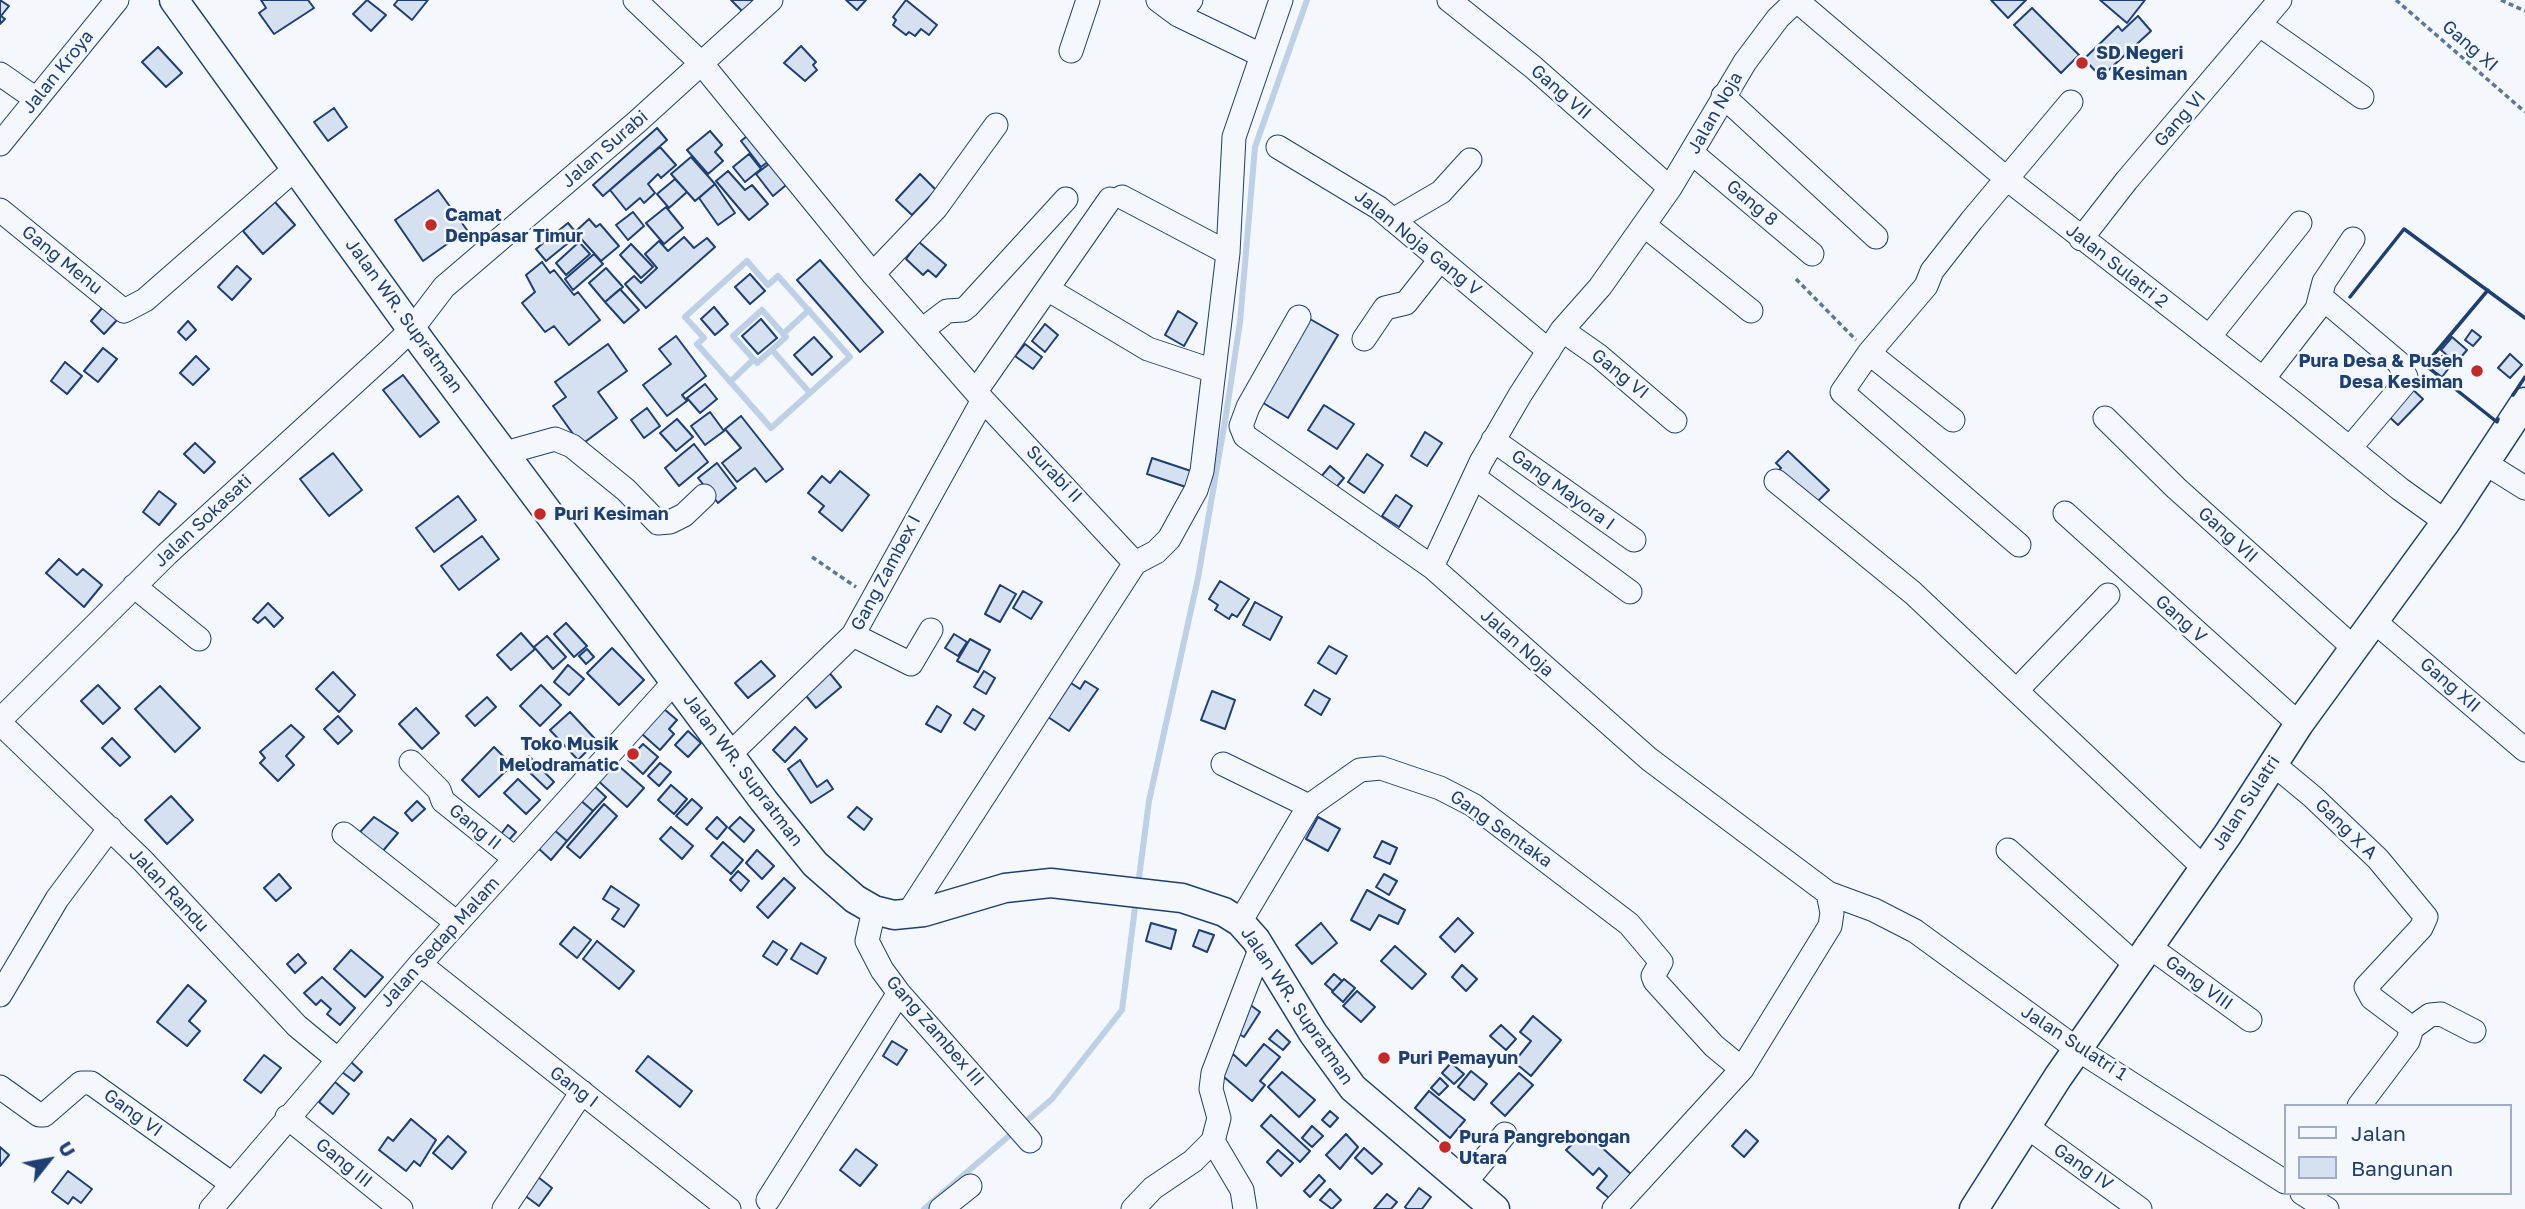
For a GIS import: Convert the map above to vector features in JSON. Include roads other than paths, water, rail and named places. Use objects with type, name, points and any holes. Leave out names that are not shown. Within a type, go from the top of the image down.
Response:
[{"type":"main road","name":"Jalan WR. Supratman","points":[[174,0],[412,329],[798,846],[838,885],[874,910],[907,915],[944,908],[983,894],[1039,883],[1154,894],[1197,902],[1240,922],[1261,947],[1313,1033],[1353,1088],[1495,1209]]},
{"type":"main road","name":"Jalan Sulatri","points":[[1974,1209],[2077,1049],[2298,724],[2446,522],[2525,402]]},
{"type":"street","name":"Jalan Kroya","points":[[0,144],[117,0]]},
{"type":"street","points":[[635,0],[702,64]]},
{"type":"street","name":"Jalan Surabi","points":[[412,329],[444,287],[702,64],[771,0]]},
{"type":"street","points":[[1071,51],[1088,0]]},
{"type":"street","points":[[1157,0],[1184,8],[1261,55]]},
{"type":"street","points":[[907,915],[1135,563],[1156,552],[1169,538],[1196,490],[1202,471],[1228,253],[1234,136],[1281,0]]},
{"type":"street","name":"Gang VII","points":[[1449,0],[1533,67],[1670,188]]},
{"type":"street","name":"Jalan Noja","points":[[1796,0],[1778,18],[1723,96],[1692,153],[1644,225],[1600,287],[1562,330],[1493,440],[1432,567],[1649,758],[1828,893]]},
{"type":"street","name":"Jalan Sulatri 2","points":[[1796,0],[2081,239],[2446,522]]},
{"type":"street","name":"Gang VI","points":[[2081,239],[2127,180],[2280,0]]},
{"type":"street","points":[[2260,25],[2362,97]]},
{"type":"street","name":"Surabi II","points":[[702,64],[873,274],[980,396],[1135,563]]},
{"type":"street","points":[[0,74],[36,99]]},
{"type":"street","points":[[1723,96],[1876,237]]},
{"type":"street","points":[[2019,545],[1844,396],[1845,384],[1926,286],[1932,271],[2071,102]]},
{"type":"street","points":[[873,274],[936,208],[996,125]]},
{"type":"street","name":"Jalan Noja Gang V","points":[[1278,147],[1351,188],[1549,351]]},
{"type":"street","name":"Gang 8","points":[[1692,153],[1812,254]]},
{"type":"street","points":[[1393,220],[1447,187],[1470,160]]},
{"type":"street","name":"Gang Menu","points":[[0,210],[124,311],[154,292],[296,168]]},
{"type":"street","name":"Gang Zambex I","points":[[730,754],[853,635],[980,396],[1049,290],[1116,198],[1228,253]]},
{"type":"street","points":[[922,330],[947,311],[963,310],[968,306],[1066,199]]},
{"type":"street","points":[[2209,337],[2300,223]]},
{"type":"street","points":[[1644,225],[1751,311]]},
{"type":"street","points":[[2263,379],[2317,309],[2324,282],[2353,239]]},
{"type":"street","points":[[1364,339],[1385,308],[1406,303],[1438,261]]},
{"type":"street","points":[[1049,290],[1148,349],[1214,370]]},
{"type":"street","points":[[2321,297],[2399,363],[2406,377],[2404,384],[2350,448]]},
{"type":"street","points":[[1299,317],[1248,407],[1241,426],[1242,433],[1432,567]]},
{"type":"street","name":"Jalan Sokasati","points":[[0,721],[134,586],[412,329]]},
{"type":"street","name":"Gang VI","points":[[1562,330],[1599,356],[1675,421]]},
{"type":"street","points":[[1870,353],[1953,420]]},
{"type":"street","name":"Gang VII","points":[[2105,418],[2196,507],[2354,648]]},
{"type":"street","points":[[505,453],[555,439],[572,446],[626,490],[658,523],[670,522],[684,515],[704,496]]},
{"type":"street","name":"Gang Mayora I","points":[[1493,440],[1634,540]]},
{"type":"street","points":[[2485,463],[2525,488]]},
{"type":"street","points":[[1474,477],[1630,592]]},
{"type":"street","points":[[1776,481],[1913,593],[2203,867]]},
{"type":"street","name":"Gang V","points":[[2065,513],[2298,724]]},
{"type":"street","points":[[134,586],[199,639]]},
{"type":"street","points":[[2017,690],[2108,595]]},
{"type":"street","name":"Gang XII","points":[[2374,621],[2525,750]]},
{"type":"street","points":[[853,635],[911,664],[931,630]]},
{"type":"street","name":"Jalan Sedap Malam","points":[[211,1209],[420,964],[676,680]]},
{"type":"street","name":"Jalan Randu","points":[[0,721],[110,828],[297,1026],[337,1059]]},
{"type":"street","name":"Gang II","points":[[411,762],[439,790],[443,801],[514,859]]},
{"type":"street","name":"Gang X A","points":[[2272,763],[2341,824],[2415,901],[2426,921],[2366,987],[2372,998],[2412,1028]]},
{"type":"street","points":[[1223,764],[1309,806]]},
{"type":"street","name":"Gang Sentaka","points":[[1240,922],[1309,806],[1360,770],[1381,768],[1440,788],[1473,805],[1642,936],[1661,962],[1653,976],[1655,981],[1714,1046],[1742,1069]]},
{"type":"street","points":[[0,995],[57,899],[110,828]]},
{"type":"street","points":[[344,834],[457,923]]},
{"type":"street","name":"Gang VIII","points":[[2008,850],[2141,955],[2250,1020]]},
{"type":"street","points":[[1614,1209],[1742,1069],[1830,926],[1832,913],[1828,893]]},
{"type":"street","name":"Jalan Sulatri 1","points":[[1828,893],[1915,931],[2077,1049],[2284,1181]]},
{"type":"street","points":[[1830,926],[1861,906]]},
{"type":"street","name":"Gang Zambex III","points":[[874,910],[867,941],[899,993],[1024,1134]]},
{"type":"street","points":[[1133,1209],[1153,1188],[1193,1161],[1213,1141],[1219,1118],[1211,1089],[1213,1073],[1261,947]]},
{"type":"street","name":"Gang I","points":[[420,964],[480,1015],[729,1209]]},
{"type":"street","points":[[768,1200],[899,993]]},
{"type":"street","points":[[2361,1104],[2408,1041],[2412,1028],[2436,1014],[2474,1031]]},
{"type":"street","name":"Gang VI","points":[[0,1087],[39,1115],[44,1115],[81,1083],[91,1083],[232,1184]]},
{"type":"street","points":[[505,1209],[582,1092]]},
{"type":"street","name":"Gang III","points":[[287,1117],[401,1209]]},
{"type":"street","name":"Gang IV","points":[[2026,1126],[2140,1209]]},
{"type":"street","points":[[1464,1184],[1505,1134]]},
{"type":"street","points":[[1213,1141],[1242,1190],[1245,1209]]},
{"type":"street","points":[[941,1209],[970,1186]]},
{"type":"street","points":[[2305,1195],[2327,1209]]},
{"type":"waterway","points":[[1138,885],[1149,801],[1198,578],[1226,415],[1240,322],[1255,147],[1307,0]]},
{"type":"waterway","points":[[747,261],[768,285],[778,276],[850,357],[771,428],[697,344],[704,338],[685,317],[747,261]]},
{"type":"waterway","points":[[762,310],[786,337],[757,363],[733,336],[762,310]]},
{"type":"waterway","points":[[783,334],[809,310]]},
{"type":"waterway","points":[[772,350],[810,393]]},
{"type":"waterway","points":[[730,382],[754,359]]},
{"type":"waterway","points":[[924,1209],[1052,1099],[1122,1010],[1136,900]]},
{"type":"place","name":"SD Negeri 6 Kesiman","points":[[2082,63]]},
{"type":"place","name":"Camat Denpasar Timur","points":[[431,225]]},
{"type":"place","name":"Pura Desa & Puseh Desa Kesiman","points":[[2477,371]]},
{"type":"place","name":"Puri Kesiman","points":[[540,514]]},
{"type":"place","name":"Toko Musik Melodramatic","points":[[633,754]]},
{"type":"place","name":"Puri Pemayun","points":[[1384,1058]]},
{"type":"place","name":"Pura Pangrebongan Utara","points":[[1445,1147]]}]
